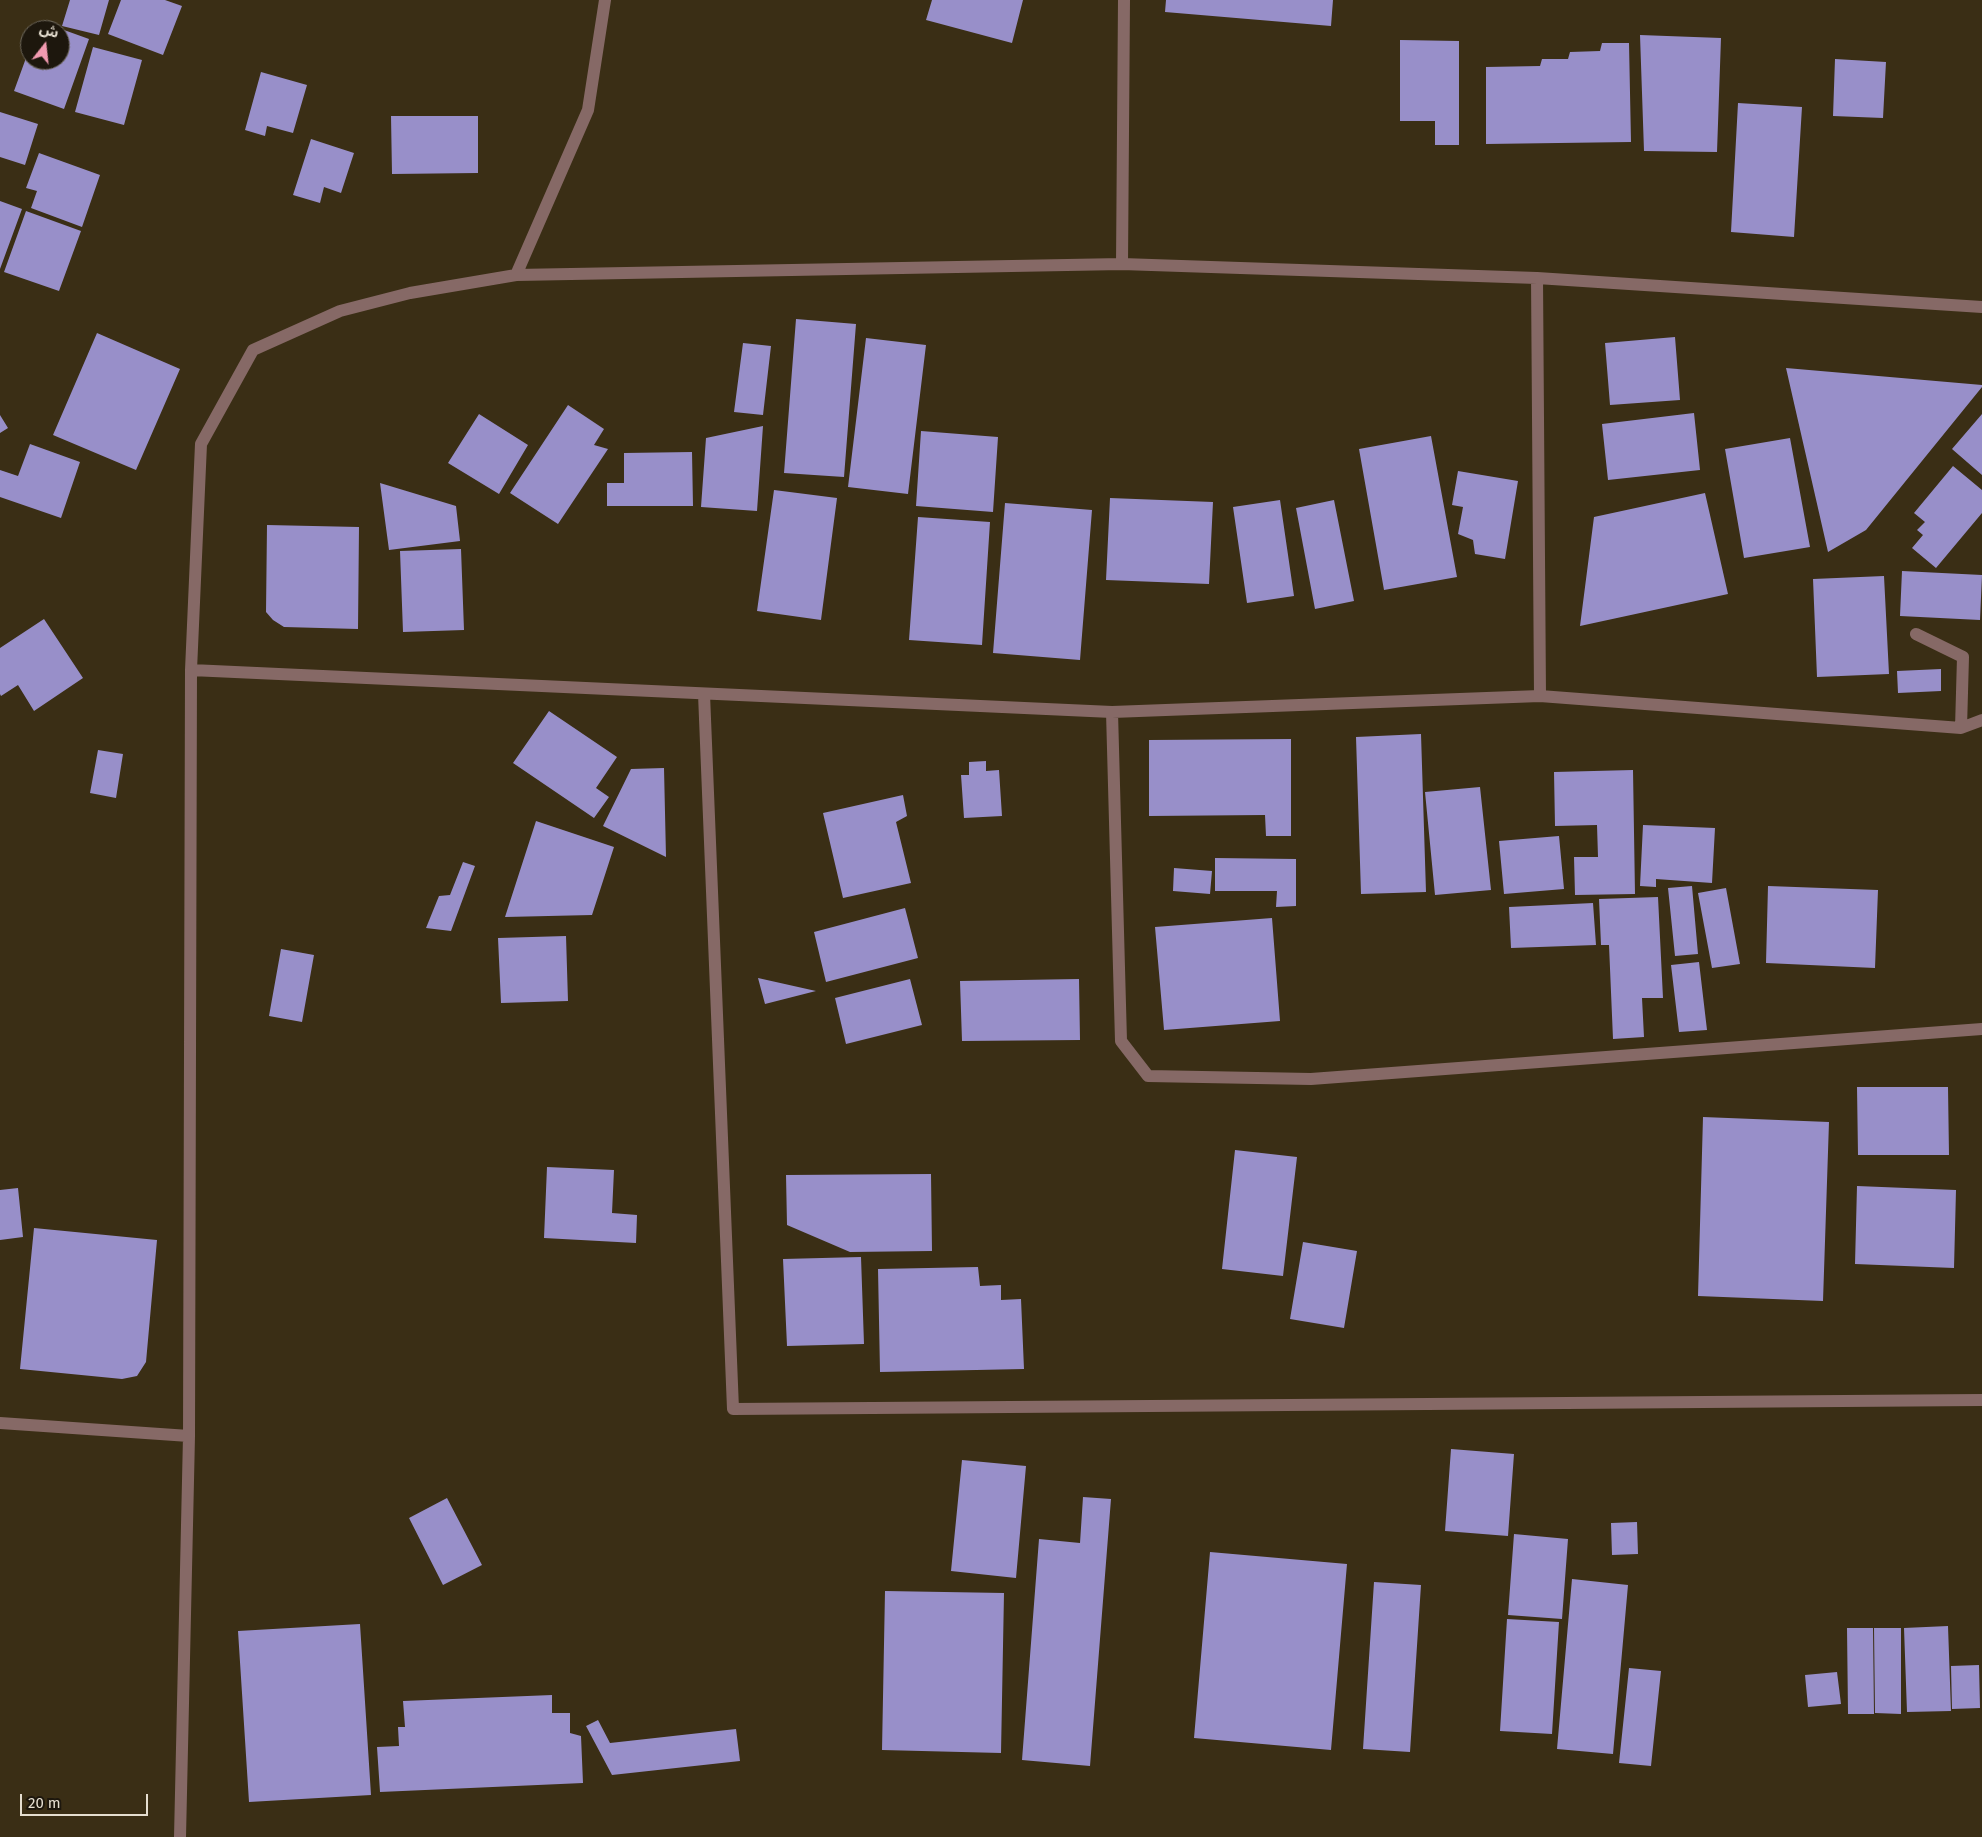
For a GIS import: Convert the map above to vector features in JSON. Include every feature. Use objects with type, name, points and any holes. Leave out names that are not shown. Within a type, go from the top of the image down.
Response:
[{"type":"street","points":[[516,276],[588,110],[605,0]]},
{"type":"street","points":[[1122,264],[1124,0]]},
{"type":"street","points":[[180,1837],[189,1436],[191,670],[201,444],[253,350],[340,311],[410,293],[516,276],[1122,264],[1536,278],[1982,307]]},
{"type":"street","points":[[1536,278],[1540,696]]},
{"type":"street","points":[[1916,634],[1963,657],[1961,728]]},
{"type":"street","points":[[191,670],[1112,712],[1540,696],[1961,728],[1982,720]]},
{"type":"street","points":[[704,694],[733,1409],[1982,1400]]},
{"type":"street","points":[[1112,712],[1121,1041],[1148,1076],[1311,1079],[1982,1029]]},
{"type":"street","points":[[0,1423],[189,1436]]},
{"type":"building","points":[[70,0],[109,0],[99,35],[70,28],[70,20],[64,20]]},
{"type":"building","points":[[121,0],[165,0],[182,6],[163,55],[108,34]]},
{"type":"building","points":[[932,0],[1023,0],[1012,43],[926,20]]},
{"type":"building","points":[[1166,0],[1333,0],[1331,26],[1165,12]]},
{"type":"building","points":[[70,32],[89,39],[64,109],[14,91],[22,70],[70,70]]},
{"type":"building","points":[[1640,35],[1721,38],[1717,152],[1644,151]]},
{"type":"building","points":[[1400,40],[1459,41],[1459,145],[1435,145],[1435,121],[1400,121]]},
{"type":"building","points":[[1602,43],[1629,43],[1631,142],[1486,144],[1486,67],[1540,66],[1542,59],[1568,59],[1570,52],[1600,51]]},
{"type":"building","points":[[93,47],[142,60],[124,125],[75,112]]},
{"type":"building","points":[[1835,59],[1886,62],[1883,118],[1833,116]]},
{"type":"building","points":[[261,72],[307,85],[293,133],[267,126],[265,136],[245,130]]},
{"type":"building","points":[[1738,103],[1802,107],[1794,237],[1731,232]]},
{"type":"building","points":[[0,112],[38,124],[25,165],[0,157]]},
{"type":"building","points":[[391,116],[478,116],[478,173],[392,174]]},
{"type":"building","points":[[311,139],[354,153],[341,193],[324,187],[320,203],[293,195]]},
{"type":"building","points":[[39,153],[100,175],[82,227],[31,208],[37,191],[26,188]]},
{"type":"building","points":[[0,201],[22,209],[0,269]]},
{"type":"building","points":[[26,211],[81,231],[59,291],[4,272]]},
{"type":"building","points":[[796,319],[856,324],[844,477],[784,473]]},
{"type":"building","points":[[97,333],[180,369],[136,470],[53,435]]},
{"type":"building","points":[[1675,337],[1680,400],[1610,405],[1605,343]]},
{"type":"building","points":[[866,338],[926,345],[908,494],[848,487]]},
{"type":"building","points":[[743,343],[771,346],[763,415],[734,412]]},
{"type":"building","points":[[1786,368],[1982,385],[1982,387],[1866,530],[1828,552]]},
{"type":"building","points":[[568,405],[604,429],[594,445],[608,449],[558,524],[510,493]]},
{"type":"building","points":[[1694,413],[1700,470],[1608,480],[1602,424]]},
{"type":"building","points":[[479,414],[528,445],[499,494],[448,463]]},
{"type":"building","points":[[1982,414],[1982,475],[1952,449]]},
{"type":"building","points":[[0,415],[8,428],[0,433]]},
{"type":"building","points":[[763,426],[757,511],[701,507],[706,438]]},
{"type":"building","points":[[921,431],[998,437],[993,512],[916,506]]},
{"type":"building","points":[[1431,436],[1457,577],[1384,590],[1359,449]]},
{"type":"building","points":[[1790,438],[1810,547],[1744,558],[1725,449]]},
{"type":"building","points":[[30,444],[80,462],[61,518],[0,497],[0,470],[18,476]]},
{"type":"building","points":[[692,452],[693,506],[607,506],[607,483],[624,483],[624,453]]},
{"type":"building","points":[[1953,466],[1982,490],[1982,513],[1936,568],[1912,548],[1923,535],[1917,530],[1925,522],[1914,513]]},
{"type":"building","points":[[1458,471],[1518,481],[1505,559],[1475,554],[1473,540],[1458,534],[1463,507],[1452,505]]},
{"type":"building","points":[[380,483],[456,506],[460,541],[389,550]]},
{"type":"building","points":[[774,490],[837,498],[821,620],[757,611]]},
{"type":"building","points":[[1705,493],[1728,594],[1580,626],[1594,517]]},
{"type":"building","points":[[1110,498],[1213,502],[1209,584],[1106,580]]},
{"type":"building","points":[[1280,500],[1294,596],[1247,603],[1233,507]]},
{"type":"building","points":[[1334,500],[1354,601],[1315,609],[1296,508]]},
{"type":"building","points":[[1005,503],[1092,510],[1080,660],[993,653]]},
{"type":"building","points":[[918,517],[990,522],[982,645],[909,640]]},
{"type":"building","points":[[267,525],[359,527],[358,629],[284,627],[273,620],[266,612]]},
{"type":"building","points":[[461,549],[464,630],[403,632],[400,551]]},
{"type":"building","points":[[1902,571],[1982,575],[1980,620],[1900,616]]},
{"type":"building","points":[[1884,576],[1889,674],[1817,677],[1813,579]]},
{"type":"building","points":[[44,619],[83,678],[34,711],[18,685],[1,696],[0,648]]},
{"type":"building","points":[[1941,669],[1941,691],[1898,693],[1897,671]]},
{"type":"building","points":[[549,711],[617,757],[596,788],[609,797],[594,818],[513,763]]},
{"type":"building","points":[[1421,734],[1426,892],[1361,894],[1356,737]]},
{"type":"building","points":[[1291,739],[1291,836],[1266,836],[1265,815],[1149,816],[1149,740]]},
{"type":"building","points":[[98,750],[123,754],[116,798],[90,793]]},
{"type":"building","points":[[986,761],[986,771],[999,770],[1002,816],[964,818],[961,775],[969,775],[969,762]]},
{"type":"building","points":[[664,768],[666,857],[603,826],[631,769]]},
{"type":"building","points":[[1633,770],[1635,894],[1575,895],[1574,857],[1598,857],[1597,825],[1555,826],[1554,772]]},
{"type":"building","points":[[1480,787],[1491,890],[1435,895],[1425,792]]},
{"type":"building","points":[[903,795],[907,816],[896,822],[911,883],[843,898],[823,813]]},
{"type":"building","points":[[536,821],[614,847],[592,915],[505,917]]},
{"type":"building","points":[[1643,825],[1715,828],[1712,883],[1656,879],[1656,887],[1640,886]]},
{"type":"building","points":[[1559,836],[1564,889],[1504,894],[1499,841]]},
{"type":"building","points":[[1215,858],[1296,859],[1296,906],[1276,907],[1277,891],[1215,891]]},
{"type":"building","points":[[463,862],[475,866],[451,931],[426,928],[439,896],[450,895]]},
{"type":"building","points":[[1174,868],[1212,871],[1210,894],[1173,891]]},
{"type":"building","points":[[1692,886],[1698,954],[1675,956],[1668,888]]},
{"type":"building","points":[[1768,886],[1878,890],[1875,968],[1766,963]]},
{"type":"building","points":[[1726,888],[1740,964],[1712,968],[1698,893]]},
{"type":"building","points":[[1658,897],[1663,998],[1642,998],[1644,1037],[1613,1039],[1609,945],[1601,945],[1599,899]]},
{"type":"building","points":[[1593,903],[1596,945],[1511,948],[1509,907]]},
{"type":"building","points":[[905,908],[918,958],[826,982],[814,932]]},
{"type":"building","points":[[1272,918],[1280,1021],[1164,1030],[1155,927]]},
{"type":"building","points":[[566,936],[568,1001],[501,1003],[498,938]]},
{"type":"building","points":[[281,949],[314,955],[302,1022],[269,1016]]},
{"type":"building","points":[[1699,962],[1707,1030],[1679,1032],[1671,965]]},
{"type":"building","points":[[758,978],[816,991],[765,1004]]},
{"type":"building","points":[[910,979],[922,1025],[846,1044],[835,998]]},
{"type":"building","points":[[1079,979],[1080,1040],[962,1041],[960,981]]},
{"type":"building","points":[[1857,1087],[1948,1087],[1949,1155],[1858,1155]]},
{"type":"building","points":[[1703,1117],[1829,1122],[1823,1301],[1698,1296]]},
{"type":"building","points":[[1235,1150],[1297,1157],[1283,1276],[1222,1269]]},
{"type":"building","points":[[547,1167],[614,1170],[612,1213],[637,1215],[636,1243],[544,1238]]},
{"type":"building","points":[[931,1174],[932,1251],[850,1252],[787,1225],[786,1175]]},
{"type":"building","points":[[1857,1186],[1956,1190],[1954,1268],[1855,1264]]},
{"type":"building","points":[[18,1188],[23,1237],[0,1240],[0,1190]]},
{"type":"building","points":[[34,1228],[157,1240],[146,1362],[137,1376],[122,1379],[20,1369]]},
{"type":"building","points":[[1303,1242],[1357,1251],[1344,1328],[1290,1319]]},
{"type":"building","points":[[861,1257],[864,1344],[787,1346],[783,1259]]},
{"type":"building","points":[[978,1267],[980,1286],[1001,1285],[1001,1300],[1021,1299],[1024,1369],[880,1372],[878,1269]]},
{"type":"building","points":[[1451,1449],[1514,1454],[1508,1536],[1445,1531]]},
{"type":"building","points":[[962,1460],[1026,1466],[1016,1578],[951,1571]]},
{"type":"building","points":[[1083,1497],[1111,1499],[1090,1766],[1022,1760],[1039,1539],[1080,1543]]},
{"type":"building","points":[[447,1498],[482,1565],[443,1585],[409,1518]]},
{"type":"building","points":[[1637,1522],[1638,1554],[1612,1555],[1611,1523]]},
{"type":"building","points":[[1514,1534],[1568,1539],[1562,1619],[1508,1615]]},
{"type":"building","points":[[1210,1552],[1347,1564],[1331,1750],[1194,1738]]},
{"type":"building","points":[[1572,1579],[1628,1585],[1613,1754],[1557,1749]]},
{"type":"building","points":[[1374,1582],[1421,1585],[1410,1752],[1363,1749]]},
{"type":"building","points":[[885,1591],[1004,1593],[1001,1753],[882,1750]]},
{"type":"building","points":[[1507,1619],[1559,1622],[1552,1734],[1500,1731]]},
{"type":"building","points":[[360,1624],[371,1795],[249,1802],[238,1631]]},
{"type":"building","points":[[1948,1626],[1951,1711],[1907,1712],[1904,1628]]},
{"type":"building","points":[[1847,1628],[1873,1628],[1874,1714],[1848,1714]]},
{"type":"building","points":[[1874,1628],[1901,1628],[1901,1714],[1875,1713]]},
{"type":"building","points":[[1979,1665],[1980,1708],[1952,1709],[1951,1666]]},
{"type":"building","points":[[1629,1668],[1661,1671],[1651,1766],[1619,1763]]},
{"type":"building","points":[[1837,1672],[1841,1704],[1808,1707],[1805,1675]]},
{"type":"building","points":[[552,1695],[552,1713],[570,1713],[570,1733],[581,1736],[583,1783],[380,1792],[377,1747],[399,1746],[398,1727],[405,1727],[403,1701]]},
{"type":"building","points":[[598,1720],[610,1743],[736,1729],[740,1761],[612,1775],[586,1726]]}]
